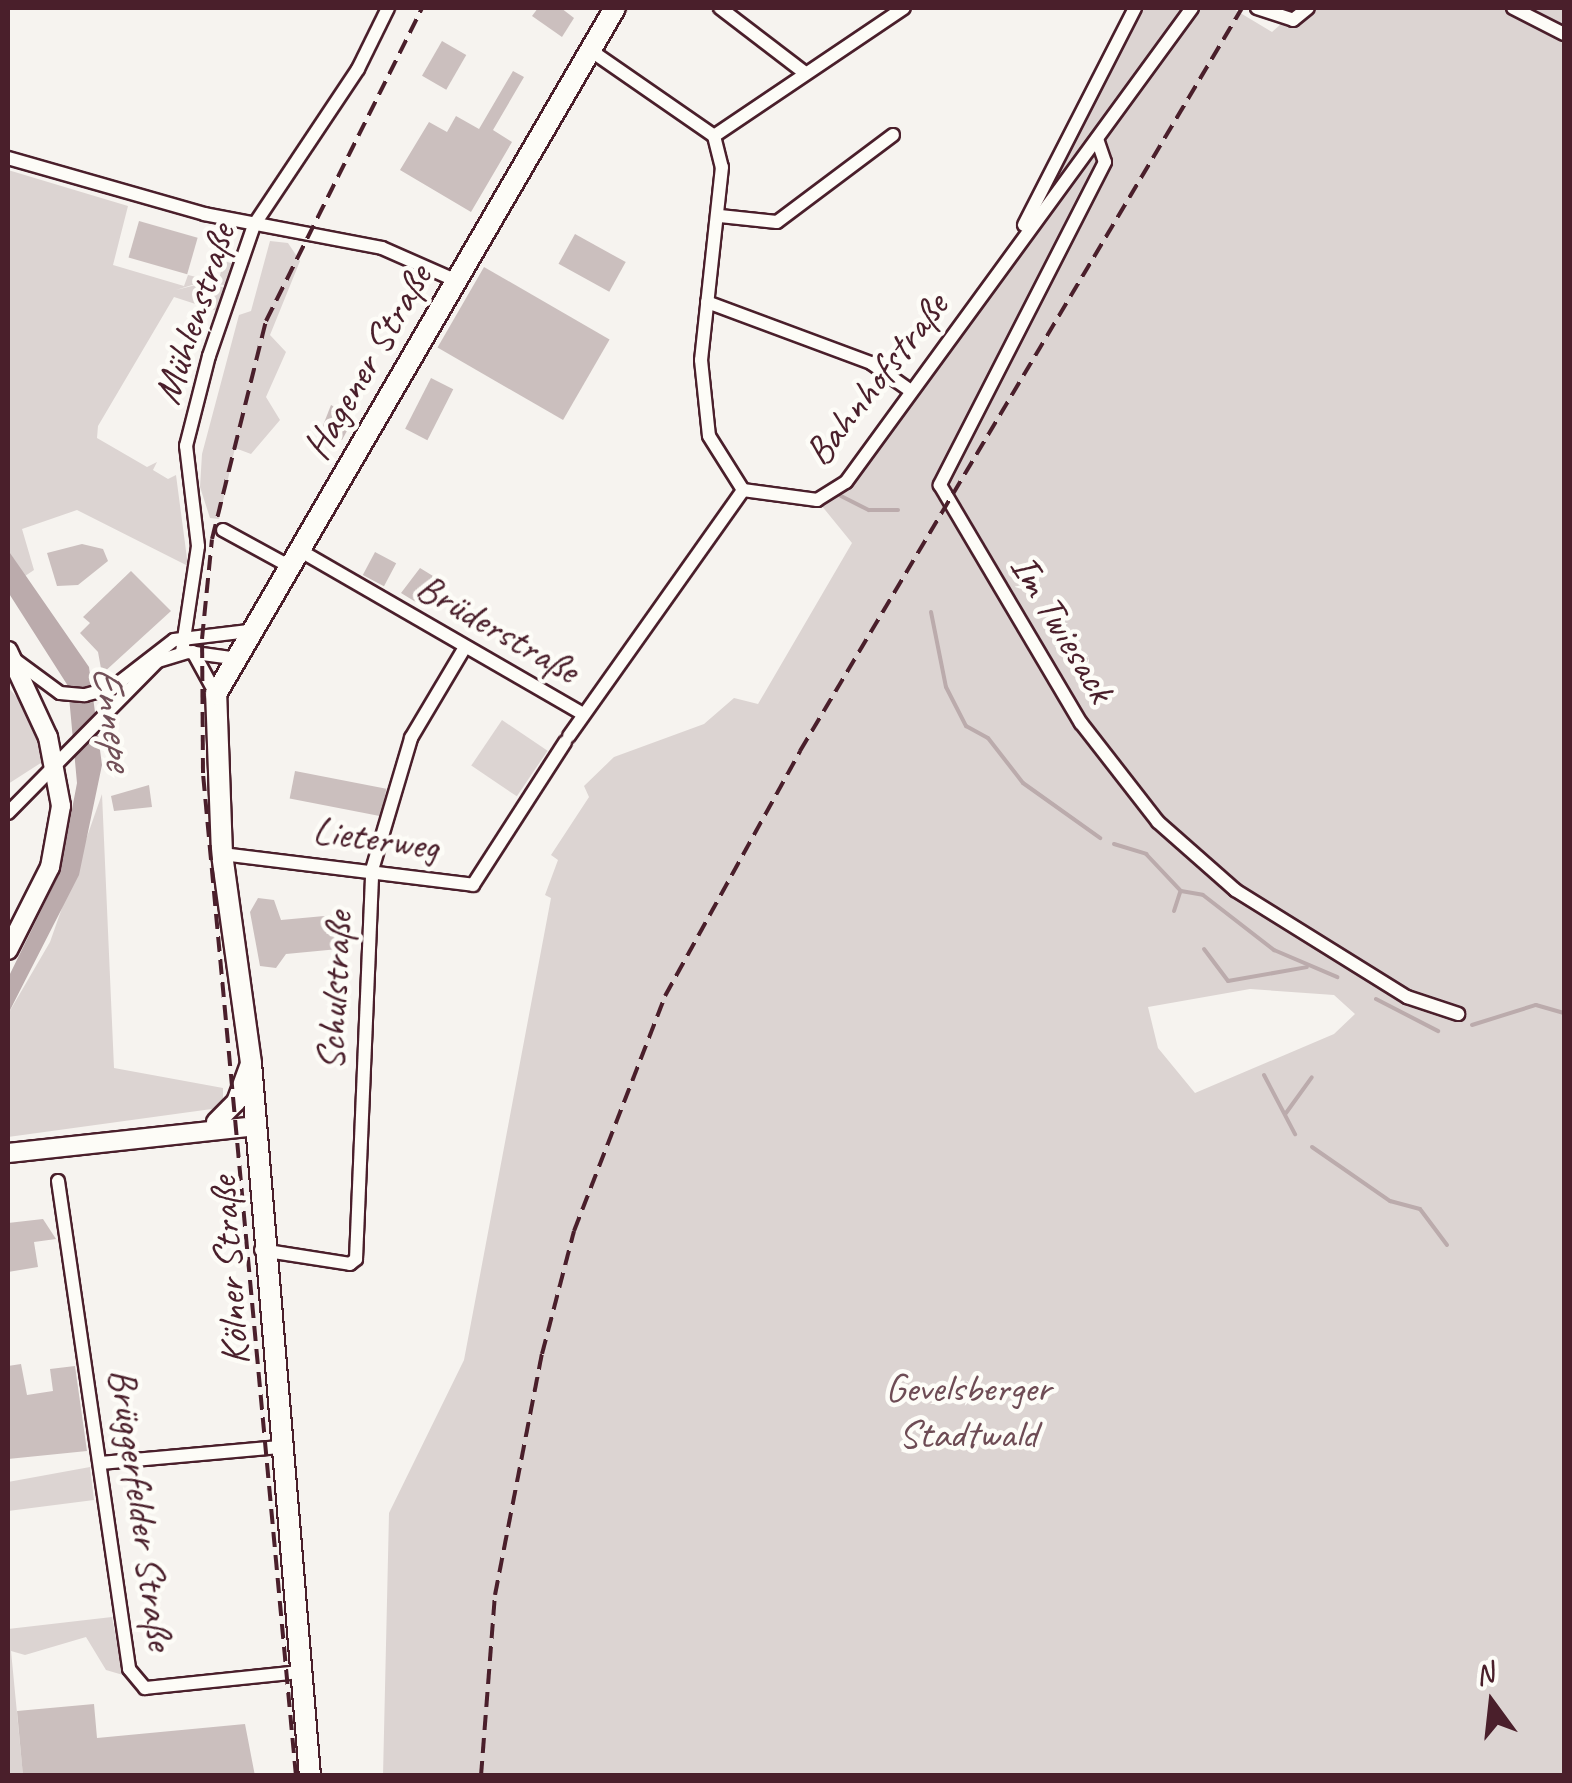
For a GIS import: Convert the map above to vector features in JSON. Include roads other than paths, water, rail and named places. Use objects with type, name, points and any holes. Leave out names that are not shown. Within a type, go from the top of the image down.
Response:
[{"type":"main road","name":"Hagener Straße","points":[[214,762],[216,694],[231,658],[294,558],[615,8]]},
{"type":"main road","points":[[8,653],[55,766],[60,835],[8,950]]},
{"type":"main road","name":"Kölner Straße","points":[[214,762],[222,854],[251,1063],[261,1250],[310,1776]]},
{"type":"main road","points":[[221,1128],[251,1063]]},
{"type":"main road","points":[[8,1152],[255,1126]]},
{"type":"main road","points":[[221,1128],[256,1162]]},
{"type":"street","name":"Mühlenstraße","points":[[186,647],[198,546],[186,446],[254,225],[358,69],[388,8]]},
{"type":"street","points":[[720,8],[805,73]]},
{"type":"street","points":[[714,136],[904,8]]},
{"type":"street","points":[[1007,258],[1136,8]]},
{"type":"street","name":"Bahnhofstraße","points":[[743,490],[796,501],[834,492],[1192,8]]},
{"type":"street","points":[[1257,8],[1293,20],[1308,8]]},
{"type":"street","points":[[1513,8],[1564,34]]},
{"type":"street","points":[[590,50],[714,136],[722,167],[720,216],[707,302],[701,399],[718,460],[743,490]]},
{"type":"street","points":[[720,216],[777,222],[893,134]]},
{"type":"street","name":"Im Twiesack","points":[[1097,138],[1105,162],[940,485],[1081,723],[1158,822],[1235,890],[1406,997],[1458,1014]]},
{"type":"street","points":[[8,158],[254,225],[382,248],[455,280]]},
{"type":"street","points":[[707,302],[871,363],[911,391]]},
{"type":"street","name":"Brüderstraße","points":[[223,530],[294,558],[465,647],[582,714],[743,490]]},
{"type":"street","points":[[8,653],[60,693],[99,692],[202,639],[248,631]]},
{"type":"street","points":[[186,647],[216,694]]},
{"type":"street","points":[[8,813],[158,660],[186,647],[231,658]]},
{"type":"street","name":"Schulstraße","points":[[261,1250],[350,1264],[356,1259],[372,870],[411,738],[465,647]]},
{"type":"street","name":"Lieterweg","points":[[222,854],[472,885],[582,714]]},
{"type":"street","name":"Brüggerfelder Straße","points":[[58,1181],[129,1670],[145,1688],[300,1672]]},
{"type":"street","points":[[101,1463],[279,1447]]},
{"type":"waterway","points":[[841,496],[869,510],[898,510]]},
{"type":"waterway","points":[[931,612],[946,687],[966,726],[988,738],[1023,783],[1100,838]]},
{"type":"waterway","points":[[1114,844],[1146,854],[1181,891],[1203,895],[1274,950],[1337,977]]},
{"type":"waterway","points":[[1174,911],[1180,892]]},
{"type":"waterway","points":[[1204,949],[1228,981],[1307,967]]},
{"type":"waterway","points":[[1376,999],[1438,1031]]},
{"type":"waterway","points":[[1472,1025],[1536,1005],[1564,1013]]},
{"type":"waterway","points":[[1264,1075],[1295,1134]]},
{"type":"waterway","points":[[1286,1113],[1312,1077]]},
{"type":"waterway","points":[[1312,1147],[1390,1201],[1420,1209],[1447,1245]]},
{"type":"railway","points":[[296,1776],[203,773],[202,639],[212,539],[266,321],[422,8]]},
{"type":"railway","points":[[481,1776],[495,1595],[542,1354],[574,1231],[665,996],[800,751],[1242,8]]},
{"type":"water label","name":"Ennepe","points":[[113,717]]},
{"type":"park label","name":"Gevelsberger Stadtwald","points":[[968,1411]]}]
